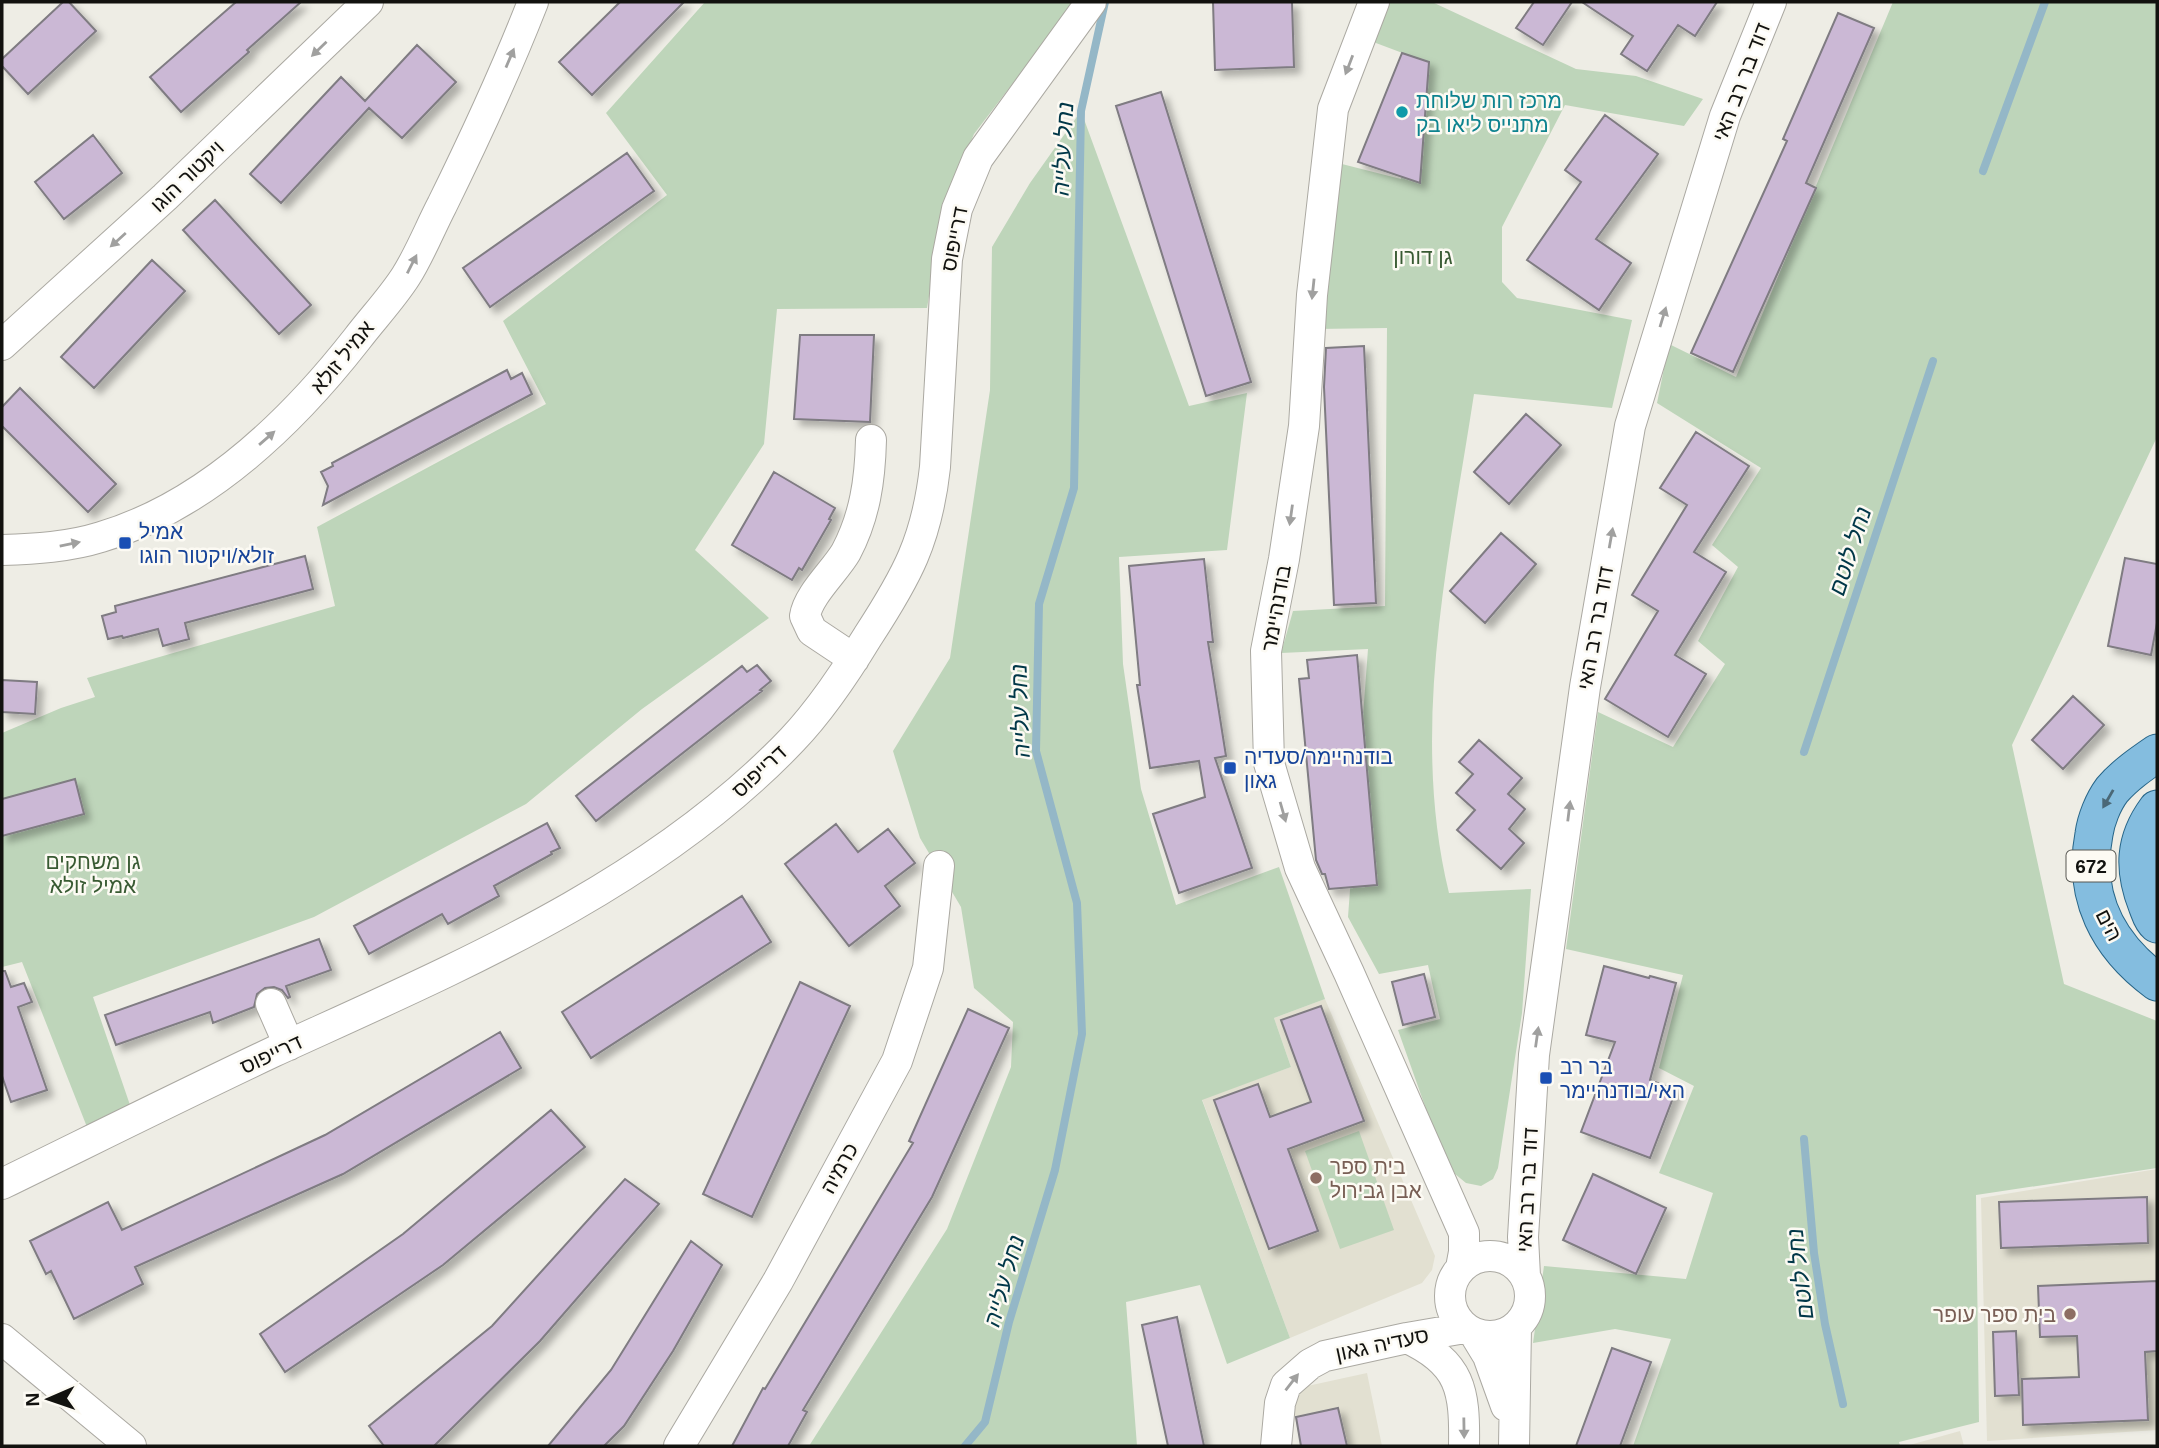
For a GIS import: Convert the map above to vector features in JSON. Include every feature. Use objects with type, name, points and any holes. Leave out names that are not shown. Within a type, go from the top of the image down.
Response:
[{"type":"main road","name":"הים","points":[[2157,753],[2136,767],[2110,792],[2096,822],[2090,852],[2092,888],[2102,919],[2117,945],[2137,967],[2157,982]]},
{"type":"main road","name":"הים","points":[[2157,809],[2142,835],[2137,861],[2143,893],[2157,924]]},
{"type":"street","name":"ויקטור הוגו","points":[[2,345],[165,197],[368,2]]},
{"type":"street","name":"אמיל זולא","points":[[2,550],[63,546],[100,538],[137,525],[217,478],[270,437],[298,409],[323,382],[406,276],[482,125],[533,2]]},
{"type":"street","name":"דרייפוס","points":[[2,1184],[493,949],[613,882],[684,833],[748,783],[794,739],[854,659],[903,582],[923,534],[932,498],[947,259],[957,209],[978,158],[1091,2]]},
{"type":"street","name":"בודנהיימר","points":[[1374,2],[1333,108],[1311,305],[1304,426],[1284,559],[1266,651],[1269,763],[1300,868],[1464,1233],[1461,1268]]},
{"type":"street","name":"דוד בר רב האי","points":[[1525,1276],[1523,1237],[1534,1055],[1585,687],[1630,426],[1725,116],[1771,2]]},
{"type":"street","points":[[854,659],[812,631],[805,616],[811,601],[845,553],[856,530],[868,490],[871,440]]},
{"type":"street","name":"כרמיה","points":[[679,1446],[778,1282],[897,1061],[928,968],[939,866]]},
{"type":"street","points":[[271,1004],[289,1045]]},
{"type":"street","points":[[1482,1256],[1507,1259],[1517,1266],[1529,1286],[1528,1308],[1516,1327],[1514,1440],[1488,1356],[1469,1330],[1456,1318],[1451,1305],[1453,1279],[1461,1268],[1482,1256]]},
{"type":"street","points":[[1469,1330],[1496,1336],[1516,1327]]},
{"type":"street","name":"סעדיה גאון","points":[[1276,1446],[1280,1403],[1286,1385],[1297,1373],[1325,1356],[1407,1338],[1469,1330]]},
{"type":"street","points":[[1407,1338],[1440,1357],[1452,1369],[1461,1390],[1464,1446]]},
{"type":"street","points":[[2,1339],[131,1446]]},
{"type":"street","points":[[1461,1390],[1497,1379]]},
{"type":"shaded area","name":"בית ספר אבן גבירול","points":[[1325,999],[1435,1256],[1432,1270],[1422,1283],[1290,1338],[1202,1099],[1291,1067],[1274,1018]]},
{"type":"shaded area","name":"בית ספר עופר","points":[[2157,1169],[2157,1430],[1987,1441],[1981,1198]]},
{"type":"shaded area","points":[[1367,1373],[1382,1446],[1301,1446],[1289,1390]]},
{"type":"shaded area","points":[[1960,1431],[1964,1446],[1906,1446]]},
{"type":"green space","name":"גן משחקים אמיל זולא","points":[[705,2],[1075,2],[974,134],[945,202],[927,308],[777,309],[764,444],[695,550],[769,618],[642,709],[526,804],[314,917],[93,997],[130,1105],[87,1127],[22,962],[2,967],[2,733],[95,697],[87,678],[335,606],[317,527],[546,404],[503,321],[667,195],[606,113]]},
{"type":"green space","name":"גן דורון","points":[[1383,2],[1432,2],[1576,69],[1636,76],[1703,99],[1684,126],[1565,105],[1502,227],[1502,282],[1517,298],[1632,320],[1612,408],[1474,394],[1437,644],[1433,769],[1438,831],[1449,893],[1531,889],[1522,1013],[1498,1168],[1493,1179],[1481,1186],[1466,1183],[1455,1174],[1431,1123],[1398,1030],[1440,1019],[1428,965],[1379,974],[1348,917],[1368,649],[1281,653],[1293,611],[1385,606],[1387,328],[1317,329],[1334,162],[1401,179],[1429,63],[1368,40]]},
{"type":"green space","points":[[1893,2],[2157,2],[2157,437],[2012,745],[2064,984],[2157,1021],[2157,1168],[1976,1195],[1979,1422],[1899,1442],[1900,1446],[1633,1446],[1671,1339],[1615,1329],[1533,1343],[1544,1266],[1686,1279],[1713,1193],[1659,1173],[1694,1086],[1659,1068],[1683,975],[1566,949],[1598,712],[1673,747],[1725,664],[1698,641],[1738,567],[1712,545],[1761,468],[1657,403],[1669,344],[1736,377]]},
{"type":"green space","points":[[1081,111],[1189,406],[1247,393],[1227,550],[1119,557],[1123,664],[1141,789],[1176,905],[1279,867],[1325,999],[1274,1018],[1291,1067],[1202,1100],[1290,1338],[1227,1364],[1200,1285],[1126,1302],[1137,1446],[809,1446],[947,1229],[1011,1067],[1013,1022],[974,988],[961,907],[920,838],[893,751],[950,658],[990,390],[992,247],[1030,183]]},
{"type":"green space","points":[[1359,1131],[1394,1230],[1340,1249],[1305,1151]]},
{"type":"building","points":[[63,2],[69,2],[96,31],[28,94],[2,66],[2,59]]},
{"type":"building","points":[[236,2],[301,2],[181,112],[150,77]]},
{"type":"building","points":[[620,2],[684,2],[592,95],[559,62]]},
{"type":"building","points":[[1213,2],[1292,2],[1294,67],[1215,70]]},
{"type":"building","points":[[1534,2],[1572,2],[1543,45],[1516,28]]},
{"type":"building","points":[[1582,2],[1717,2],[1695,36],[1678,25],[1647,71],[1621,54],[1633,36]]},
{"type":"building","points":[[1838,13],[1874,28],[1806,183],[1816,188],[1733,372],[1691,353],[1787,141],[1783,139]]},
{"type":"building","points":[[417,45],[456,82],[402,138],[369,108],[281,203],[250,174],[341,77],[365,101]]},
{"type":"building","name":"מרכז רות שלוחת מתנייס ליאו בק","points":[[1402,53],[1429,62],[1420,183],[1358,162]]},
{"type":"building","points":[[1161,92],[1251,382],[1206,396],[1116,106]]},
{"type":"building","points":[[1605,115],[1658,154],[1596,239],[1631,263],[1599,310],[1527,260],[1581,182],[1565,170]]},
{"type":"building","points":[[93,135],[122,173],[64,219],[35,182]]},
{"type":"building","points":[[627,153],[654,191],[490,307],[463,268]]},
{"type":"building","points":[[215,200],[311,305],[279,334],[183,230]]},
{"type":"building","points":[[152,260],[185,291],[94,388],[61,357]]},
{"type":"building","points":[[800,335],[874,335],[870,422],[794,419]]},
{"type":"building","points":[[1364,346],[1376,603],[1334,605],[1324,387],[1326,348]]},
{"type":"building","points":[[507,370],[511,379],[522,373],[532,394],[323,505],[328,486],[321,472],[333,466],[332,463]]},
{"type":"building","points":[[20,388],[116,484],[88,512],[2,426],[2,407]]},
{"type":"building","points":[[1526,414],[1561,445],[1509,504],[1474,472]]},
{"type":"building","points":[[1696,432],[1749,466],[1694,552],[1726,572],[1675,655],[1706,674],[1668,737],[1605,699],[1658,611],[1632,595],[1687,505],[1660,488]]},
{"type":"building","points":[[774,472],[835,508],[829,519],[831,520],[802,570],[799,568],[792,580],[732,545]]},
{"type":"building","points":[[1501,533],[1536,564],[1485,623],[1450,591]]},
{"type":"building","points":[[305,556],[313,589],[185,623],[189,639],[163,646],[158,629],[108,639],[102,616],[116,612],[115,606]]},
{"type":"building","points":[[2125,558],[2157,564],[2157,623],[2151,655],[2108,646]]},
{"type":"building","points":[[1204,559],[1213,642],[1208,642],[1226,756],[1215,758],[1252,868],[1179,893],[1153,814],[1205,797],[1199,761],[1150,768],[1137,685],[1140,685],[1129,566]]},
{"type":"building","points":[[1357,655],[1377,885],[1329,889],[1325,874],[1322,874],[1316,860],[1299,679],[1309,678],[1307,660]]},
{"type":"building","points":[[757,665],[771,681],[760,690],[762,691],[596,821],[576,796],[742,666],[747,672]]},
{"type":"building","points":[[2,680],[37,682],[35,714],[2,712]]},
{"type":"building","points":[[2073,696],[2104,725],[2063,769],[2032,740]]},
{"type":"building","points":[[1479,740],[1522,778],[1508,794],[1525,809],[1509,829],[1524,843],[1501,869],[1457,830],[1475,810],[1456,793],[1473,774],[1459,762]]},
{"type":"building","points":[[75,779],[84,814],[2,836],[2,799]]},
{"type":"building","points":[[547,823],[560,848],[494,886],[499,896],[448,924],[442,914],[369,954],[354,926]]},
{"type":"building","points":[[836,824],[858,852],[888,829],[915,863],[885,886],[900,906],[849,946],[785,864]]},
{"type":"building","points":[[742,896],[771,942],[591,1058],[562,1012]]},
{"type":"building","points":[[319,939],[331,970],[286,986],[290,997],[274,987],[265,988],[257,994],[254,1007],[213,1023],[210,1012],[116,1045],[105,1015]]},
{"type":"building","points":[[1604,966],[1676,983],[1650,1080],[1676,1090],[1650,1158],[1581,1132],[1615,1042],[1586,1035]]},
{"type":"building","points":[[2,971],[5,971],[11,987],[24,983],[32,1002],[18,1007],[47,1090],[11,1102],[2,1076]]},
{"type":"building","points":[[1424,974],[1435,1017],[1403,1025],[1392,982]]},
{"type":"building","points":[[800,982],[850,1006],[752,1217],[703,1194]]},
{"type":"building","points":[[1321,1006],[1364,1121],[1288,1149],[1318,1231],[1269,1249],[1214,1100],[1258,1084],[1270,1117],[1311,1102],[1281,1020]]},
{"type":"building","points":[[968,1009],[1009,1028],[932,1197],[803,1410],[807,1412],[788,1446],[732,1446],[763,1388],[765,1389],[913,1143],[909,1141]]},
{"type":"building","points":[[500,1032],[521,1068],[343,1174],[135,1267],[143,1284],[74,1319],[51,1271],[46,1274],[30,1241],[108,1202],[122,1230],[325,1135]]},
{"type":"building","points":[[551,1110],[585,1147],[443,1265],[285,1372],[260,1334],[403,1234]]},
{"type":"building","points":[[1593,1174],[1666,1208],[1636,1274],[1563,1240]]},
{"type":"building","points":[[625,1179],[659,1204],[540,1341],[434,1446],[384,1446],[369,1426],[492,1326]]},
{"type":"building","points":[[2147,1197],[2148,1243],[2001,1248],[1999,1202]]},
{"type":"building","points":[[691,1241],[722,1265],[673,1351],[624,1426],[604,1446],[548,1446],[611,1370]]},
{"type":"building","points":[[2157,1281],[2157,1351],[2145,1352],[2148,1420],[2023,1425],[2022,1379],[2079,1377],[2077,1336],[2040,1337],[2038,1286]]},
{"type":"building","points":[[1177,1317],[1204,1446],[1168,1446],[1142,1325]]},
{"type":"building","points":[[2016,1331],[2019,1395],[1995,1396],[1993,1332]]},
{"type":"building","points":[[1612,1348],[1651,1362],[1620,1446],[1576,1446]]},
{"type":"building","points":[[1338,1408],[1347,1446],[1301,1446],[1296,1417]]},
{"type":"waterway","name":"נחל עלייה","points":[[965,1446],[985,1422],[1009,1322],[1055,1170],[1082,1034],[1077,903],[1036,751],[1039,604],[1074,488],[1081,111],[1105,2]]},
{"type":"waterway","name":"נחל לוטם","points":[[1983,171],[2045,2]]},
{"type":"waterway","name":"נחל לוטם","points":[[1804,752],[1933,361]]},
{"type":"waterway","name":"נחל לוטם","points":[[1804,1139],[1814,1253],[1825,1324],[1843,1404]]},
{"type":"place","name":"מרכז רות שלוחת מתנייס ליאו בק","points":[[1402,112]]},
{"type":"place","name":"אמיל זולא/ויקטור הוגו","points":[[125,543]]},
{"type":"place","name":"בודנהיימר/סעדיה גאון","points":[[1230,768]]},
{"type":"place","name":"בר רב האי/בודנהיימר","points":[[1546,1078]]},
{"type":"place","name":"בית ספר אבן גבירול","points":[[1316,1178]]},
{"type":"place","name":"בית ספר עופר","points":[[2070,1314]]}]
